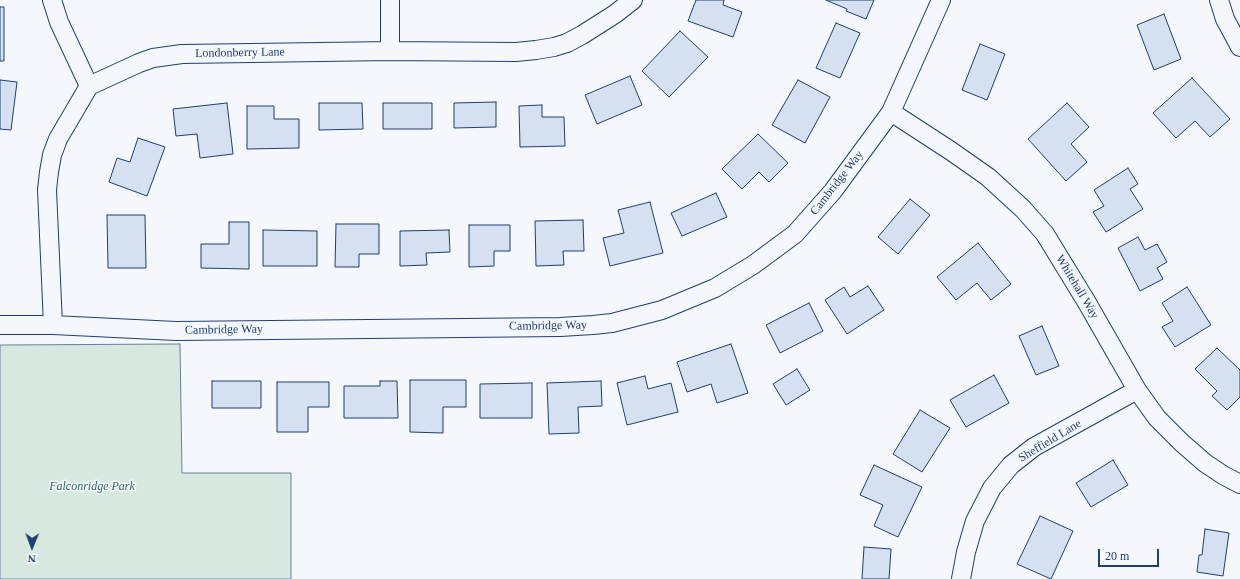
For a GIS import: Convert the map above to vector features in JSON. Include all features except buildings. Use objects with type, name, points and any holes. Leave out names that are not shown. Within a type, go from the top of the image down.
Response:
[{"type":"street","points":[[52,0],[59,22],[89,86],[58,139],[52,155],[49,172],[47,190],[53,325]]},
{"type":"street","points":[[390,0],[390,51]]},
{"type":"street","name":"Londonberry Lane","points":[[89,86],[138,63],[153,58],[182,54],[390,51],[516,52],[536,50],[567,43],[615,14],[633,0]]},
{"type":"street","name":"Cambridge Way","points":[[0,325],[53,325],[176,331],[560,327],[592,325],[636,318],[680,303],[715,288],[753,265],[796,234],[833,192],[891,112],[941,0]]},
{"type":"street","points":[[1220,0],[1225,19],[1240,47]]},
{"type":"street","name":"Whitehall Way","points":[[891,112],[952,151],[988,177],[1041,229],[1086,301],[1137,390],[1157,418],[1205,463],[1240,484]]},
{"type":"street","name":"Sheffield Lane","points":[[961,579],[966,552],[975,521],[992,488],[1011,465],[1034,447],[1137,390]]},
{"type":"green space","name":"Falconridge Park","points":[[180,344],[182,473],[291,473],[291,579],[0,579],[0,345]]}]
